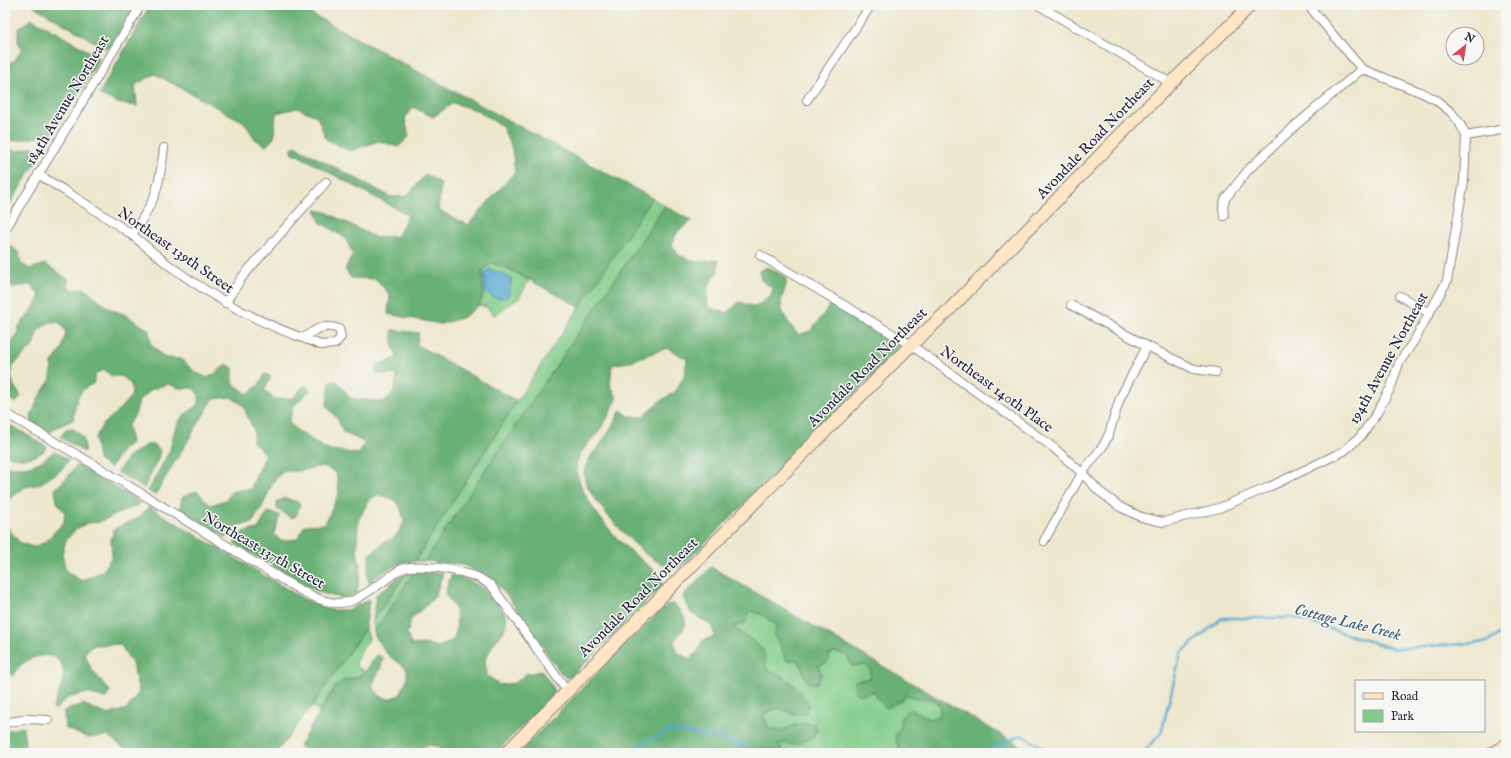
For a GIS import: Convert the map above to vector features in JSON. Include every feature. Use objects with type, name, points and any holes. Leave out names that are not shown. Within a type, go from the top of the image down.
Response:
[{"type":"main road","name":"Avondale Road Northeast","points":[[506,753],[911,345],[950,309],[1171,83],[1251,5]]},
{"type":"main road","points":[[1493,753],[1506,745]]},
{"type":"street","name":"184th Avenue Northeast","points":[[5,230],[141,5]]},
{"type":"street","points":[[808,100],[871,5]]},
{"type":"street","points":[[1038,5],[1171,83]]},
{"type":"street","points":[[1308,5],[1362,69],[1436,100],[1451,112],[1459,122],[1466,136],[1506,129]]},
{"type":"street","points":[[1224,216],[1223,207],[1225,199],[1249,169],[1296,125],[1362,69]]},
{"type":"street","name":"194th Avenue Northeast","points":[[1219,508],[1310,469],[1344,451],[1360,437],[1378,412],[1391,387],[1399,363],[1415,339],[1447,281],[1464,181],[1466,136]]},
{"type":"street","points":[[132,235],[154,197],[160,177],[164,148]]},
{"type":"street","name":"Northeast 139th Street","points":[[38,174],[132,235],[171,266],[225,303],[275,328],[303,338]]},
{"type":"street","points":[[225,303],[243,276],[326,182]]},
{"type":"street","name":"Northeast 140th Place","points":[[760,255],[911,345],[1054,448],[1082,473],[1099,491],[1120,507],[1141,517],[1163,522],[1219,508]]},
{"type":"street","points":[[1400,296],[1429,313]]},
{"type":"street","points":[[1071,305],[1147,346],[1194,369],[1216,372]]},
{"type":"street","points":[[1044,541],[1082,473],[1109,434],[1120,398],[1147,346]]},
{"type":"street","name":"Northeast 137th Street","points":[[5,413],[93,464],[288,583],[316,598],[331,602],[348,602],[363,595],[402,568],[421,566],[439,568],[478,578],[491,585],[567,691]]},
{"type":"street","points":[[5,723],[27,718],[48,720]]},
{"type":"green space","points":[[32,5],[136,5],[111,47],[105,48]]},
{"type":"green space","points":[[150,5],[295,5],[652,198],[580,307],[507,268],[492,263],[482,271],[483,295],[479,305],[464,317],[441,324],[388,314],[390,295],[376,279],[351,278],[345,269],[353,254],[345,238],[320,222],[316,210],[326,212],[376,238],[398,236],[408,215],[292,152],[292,148],[295,146],[391,197],[407,196],[426,174],[441,184],[438,210],[468,225],[515,172],[512,148],[502,126],[476,110],[453,103],[433,117],[413,107],[405,118],[409,137],[398,147],[379,141],[350,151],[326,139],[317,116],[297,108],[276,113],[274,138],[266,146],[255,139],[244,122],[155,74],[135,85],[137,106],[118,103],[99,94]]},
{"type":"green space","points":[[32,19],[97,56],[99,60],[52,135],[12,141],[5,137],[5,64],[14,61],[21,51],[18,40],[18,29]]},
{"type":"green space","points":[[33,147],[42,152],[5,212],[5,148],[19,151]]},
{"type":"green space","points":[[652,198],[665,206],[425,561],[415,561],[517,401]]},
{"type":"green space","points":[[665,206],[692,221],[678,231],[672,244],[678,255],[697,262],[718,260],[718,271],[707,288],[708,307],[727,313],[739,302],[755,307],[771,296],[773,288],[761,280],[759,271],[768,267],[785,277],[786,286],[781,301],[782,310],[786,319],[798,335],[811,331],[831,304],[899,343],[900,349],[684,564],[676,569],[664,565],[646,554],[619,528],[591,492],[585,481],[584,473],[589,459],[609,432],[621,410],[629,416],[642,417],[659,402],[676,391],[685,374],[687,359],[667,348],[628,362],[612,365],[610,384],[617,398],[600,430],[581,452],[577,462],[577,473],[581,486],[596,513],[626,547],[661,576],[663,585],[573,675],[567,678],[561,673],[508,597],[492,578],[463,565],[425,561]]},
{"type":"green space","points":[[10,245],[19,253],[21,264],[30,269],[45,264],[68,279],[68,287],[74,290],[84,288],[110,309],[124,314],[149,330],[151,344],[165,358],[181,359],[195,372],[207,378],[227,364],[233,368],[233,383],[247,394],[259,385],[265,374],[271,377],[264,390],[275,399],[293,398],[305,385],[310,390],[293,407],[289,422],[299,432],[326,449],[359,454],[365,443],[343,432],[338,420],[327,406],[330,381],[338,382],[350,398],[383,402],[394,392],[397,375],[375,373],[377,365],[397,358],[393,346],[392,330],[419,333],[417,345],[517,401],[415,561],[402,563],[385,571],[369,583],[367,575],[370,555],[384,542],[395,537],[404,523],[400,506],[390,498],[377,495],[369,500],[358,521],[357,551],[361,568],[357,593],[344,598],[328,595],[310,588],[234,543],[243,532],[258,529],[268,512],[280,515],[274,534],[281,541],[297,539],[305,525],[325,524],[339,493],[336,473],[323,466],[297,471],[283,471],[273,482],[262,507],[252,523],[237,525],[227,538],[180,510],[182,497],[197,491],[210,505],[226,500],[232,491],[251,489],[265,455],[253,441],[254,431],[243,405],[231,397],[213,399],[155,495],[148,491],[170,450],[175,429],[182,417],[199,404],[199,395],[193,388],[179,388],[168,384],[152,389],[139,401],[135,415],[128,425],[131,443],[123,449],[110,468],[98,460],[95,438],[102,426],[132,395],[131,384],[121,376],[111,376],[105,370],[96,373],[93,384],[83,390],[78,398],[73,420],[59,426],[51,432],[32,423],[31,416],[39,397],[51,379],[52,363],[62,349],[66,332],[59,322],[50,322],[38,330],[33,346],[13,366],[11,376],[14,386],[21,396],[16,403],[5,397],[5,353],[8,346],[17,336],[19,326],[31,312],[40,296],[31,285],[14,287],[5,283],[5,251]]},
{"type":"green space","points":[[492,263],[507,268],[529,280],[519,298],[494,315],[486,307],[479,305],[483,295],[482,271]]},
{"type":"green space","points":[[5,422],[47,447],[39,454],[28,458],[16,458],[5,454]]},
{"type":"green space","points":[[73,429],[83,438],[84,452],[60,437],[66,430]]},
{"type":"green space","points":[[147,445],[155,445],[160,451],[158,459],[144,488],[117,472],[130,455]]},
{"type":"green space","points":[[54,451],[69,460],[60,471],[40,484],[25,487],[11,498],[5,511],[5,466],[26,467],[43,460]]},
{"type":"green space","points":[[77,464],[140,502],[138,505],[99,522],[87,523],[76,529],[66,540],[62,554],[66,571],[82,581],[104,570],[112,556],[111,540],[114,529],[140,517],[149,507],[302,598],[331,610],[349,610],[369,599],[366,627],[312,706],[276,753],[126,753],[127,750],[108,736],[89,738],[65,728],[64,711],[83,704],[108,715],[127,709],[139,692],[132,663],[120,644],[94,645],[84,653],[92,670],[110,691],[106,698],[87,693],[67,698],[55,710],[53,708],[61,687],[63,676],[62,666],[59,660],[48,656],[34,657],[22,664],[13,676],[5,671],[5,516],[8,528],[20,543],[34,547],[45,542],[64,522],[65,513],[57,502],[55,489],[67,478]]},
{"type":"green space","points":[[285,498],[300,503],[296,516],[291,518],[277,509],[277,502]]},
{"type":"green space","points":[[711,567],[1033,753],[902,753],[896,741],[896,733],[900,730],[900,719],[908,710],[914,710],[929,719],[940,716],[940,705],[929,698],[917,699],[906,695],[900,701],[886,708],[878,700],[874,691],[860,695],[854,690],[855,681],[870,678],[871,671],[867,665],[852,666],[847,655],[835,652],[829,655],[827,663],[818,666],[821,674],[817,684],[808,683],[797,660],[786,660],[774,635],[778,626],[761,614],[750,611],[745,623],[733,627],[764,651],[766,669],[783,677],[796,687],[809,704],[806,713],[795,714],[779,708],[763,714],[769,729],[781,731],[801,723],[815,724],[817,731],[813,737],[795,745],[778,743],[783,753],[519,753],[628,641],[667,605],[672,604],[678,608],[685,621],[684,628],[674,641],[677,652],[689,659],[697,653],[702,641],[715,636],[711,625],[691,613],[683,596]]},
{"type":"green space","points":[[413,573],[374,633],[373,620],[405,575]]},
{"type":"green space","points":[[413,573],[443,573],[435,597],[411,619],[407,634],[411,645],[424,644],[439,647],[454,639],[457,615],[450,600],[445,594],[451,575],[470,581],[484,589],[507,617],[504,631],[492,646],[485,660],[487,675],[499,685],[515,683],[526,674],[542,671],[553,688],[553,696],[495,753],[444,753],[437,746],[426,745],[415,753],[311,753],[299,746],[335,687],[343,681],[359,677],[365,672],[378,655],[383,658],[372,687],[380,696],[389,699],[400,695],[407,679],[407,669],[388,654],[374,633]]},
{"type":"green space","points":[[405,575],[373,620],[376,595],[399,577]]},
{"type":"green space","points":[[750,611],[761,614],[778,626],[774,635],[786,660],[797,660],[802,666],[804,676],[834,652],[847,655],[852,666],[867,664],[871,671],[870,678],[874,690],[900,701],[906,695],[917,699],[929,698],[940,705],[940,716],[929,719],[914,710],[900,730],[896,741],[902,753],[891,753],[887,749],[881,753],[783,753],[778,743],[801,723],[781,731],[769,729],[763,714],[779,708],[795,714],[796,687],[783,677],[766,669],[733,627],[745,623]]},
{"type":"green space","points":[[366,627],[369,639],[356,661],[356,666],[365,672],[340,683],[333,690],[320,711],[312,706]]},
{"type":"green space","points":[[23,727],[26,753],[5,753],[5,731]]},
{"type":"water","points":[[489,269],[512,279],[508,296],[496,298],[485,292],[484,274]]},
{"type":"waterway","name":"Cottage Lake Creek","points":[[1143,753],[1161,733],[1181,653],[1222,618],[1295,618],[1394,649],[1488,642],[1506,629]]},
{"type":"waterway","name":"Cottage Lake Creek","points":[[605,753],[615,750],[629,750],[670,730],[719,738],[761,753]]},
{"type":"waterway","name":"Cottage Lake Creek","points":[[983,753],[1021,735],[1053,753]]}]
